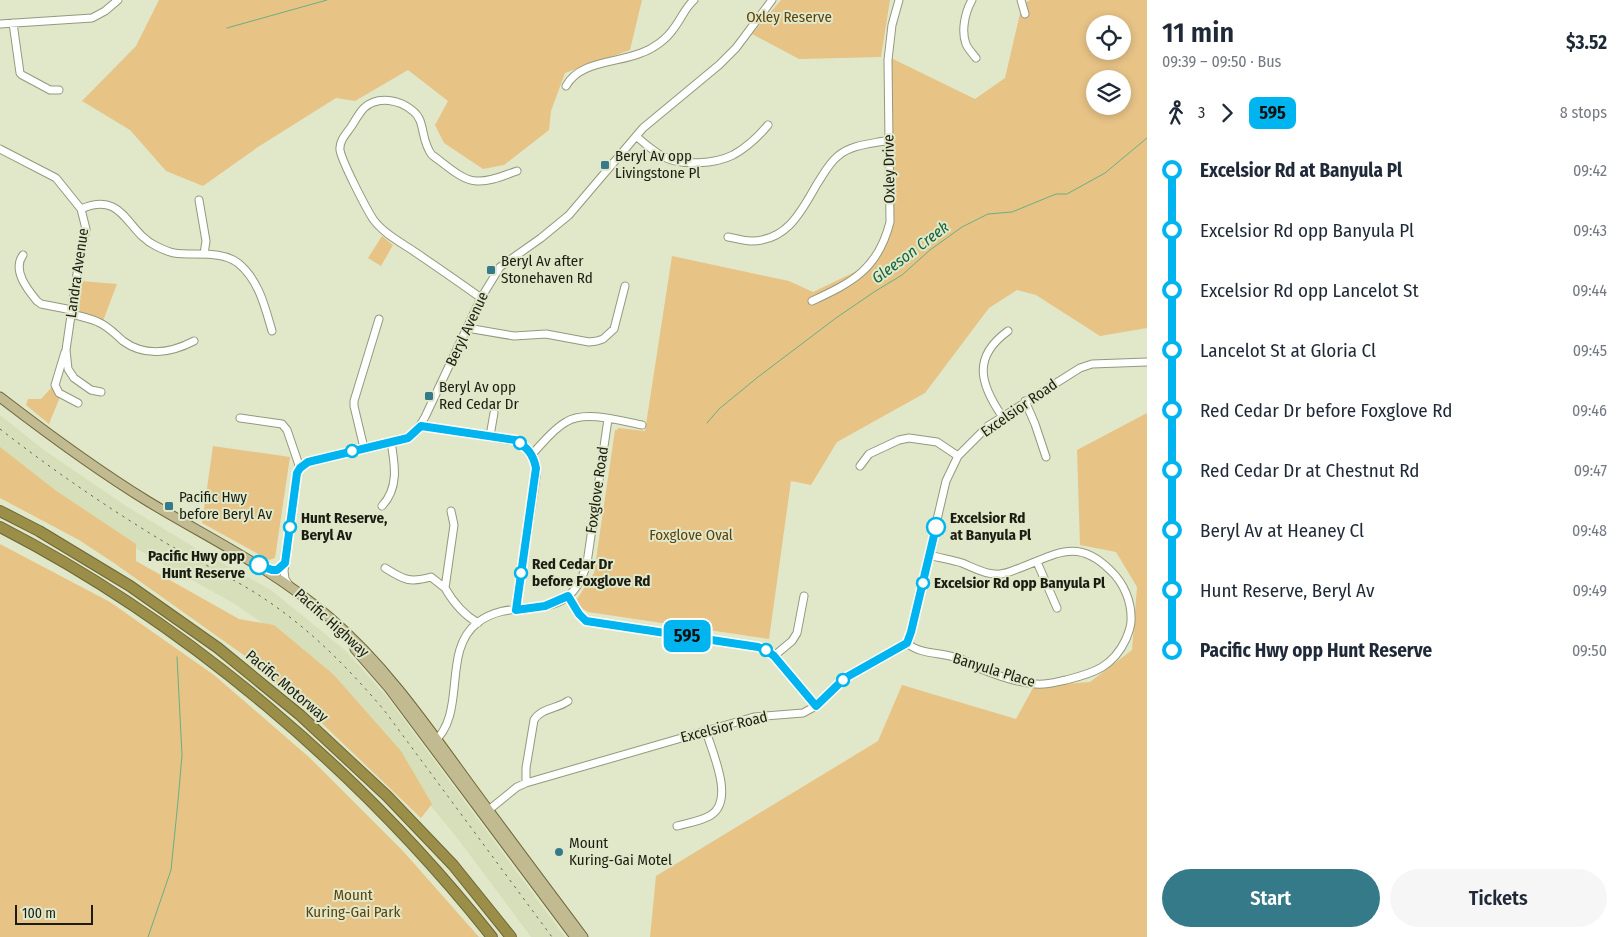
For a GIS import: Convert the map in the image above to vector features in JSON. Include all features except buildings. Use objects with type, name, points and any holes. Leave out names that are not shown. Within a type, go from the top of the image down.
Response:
[{"type":"highway","name":"Pacific Motorway","points":[[0,511],[39,531],[130,586],[218,648],[300,715],[387,796],[440,852],[511,937]]},
{"type":"highway","name":"Pacific Motorway","points":[[0,527],[118,596],[206,657],[280,717],[377,806],[438,872],[492,937]]},
{"type":"main road","name":"Pacific Highway","points":[[0,397],[52,437],[118,483],[263,567],[324,612],[362,648],[400,690],[433,742]]},
{"type":"main road","name":"Pacific Highway","points":[[0,403],[116,488],[257,570],[312,610],[358,652],[433,742],[575,937]]},
{"type":"main road","name":"Pacific Highway","points":[[485,813],[583,937]]},
{"type":"street","points":[[0,24],[92,18],[105,12],[118,0]]},
{"type":"street","points":[[566,86],[570,78],[579,71],[641,53],[659,43],[673,31],[684,11],[694,0]]},
{"type":"street","name":"Beryl Avenue","points":[[421,426],[481,298],[500,267],[559,225],[650,122],[726,59],[772,0]]},
{"type":"street","name":"Oxley Drive","points":[[812,301],[862,273],[877,256],[886,237],[890,222],[889,43],[898,0]]},
{"type":"street","points":[[972,0],[965,18],[965,32],[966,44],[976,58]]},
{"type":"street","points":[[1021,0],[1025,14]]},
{"type":"street","points":[[13,23],[20,73],[50,90],[58,90]]},
{"type":"street","points":[[481,298],[392,237],[376,223],[340,152],[340,143],[360,113],[369,104],[385,100],[407,106],[417,115],[421,122],[425,145],[432,155],[462,176],[472,181],[482,181],[517,171]]},
{"type":"street","points":[[636,136],[665,158],[676,162],[697,163],[731,156],[759,136],[768,125]]},
{"type":"street","points":[[728,237],[750,241],[767,239],[784,232],[798,217],[824,172],[837,156],[858,146],[889,140]]},
{"type":"street","name":"Landra Avenue","points":[[0,149],[56,178],[81,210],[86,229],[78,267],[66,350],[55,385],[59,392],[78,403]]},
{"type":"street","points":[[199,200],[206,241],[204,254]]},
{"type":"street","points":[[81,210],[94,204],[108,206],[121,212],[141,235],[153,245],[173,253],[204,254],[223,257],[237,262],[248,273],[259,290],[272,331]]},
{"type":"street","points":[[23,255],[19,261],[18,270],[37,301],[41,304],[99,322],[124,342],[143,350],[167,352],[181,348],[194,341]]},
{"type":"street","points":[[467,328],[514,336],[546,334],[589,342],[598,341],[610,334],[614,329],[624,286]]},
{"type":"street","points":[[364,448],[354,401],[379,319]]},
{"type":"street","points":[[1002,416],[988,393],[983,370],[984,359],[990,349],[1008,331]]},
{"type":"street","name":"Landra Avenue","points":[[66,350],[68,368],[74,378],[91,390],[101,392]]},
{"type":"street","name":"Excelsior Road","points":[[485,813],[526,783],[760,716],[798,714],[816,706],[845,678],[907,643],[946,481],[958,456],[988,426],[1002,416],[1085,366],[1147,362]]},
{"type":"street","points":[[1025,401],[1046,457]]},
{"type":"street","points":[[490,436],[494,412]]},
{"type":"street","points":[[532,454],[560,426],[572,418],[588,416],[642,425]]},
{"type":"street","points":[[240,418],[282,424],[287,430],[300,468]]},
{"type":"street","name":"Foxglove Road","points":[[568,596],[578,586],[587,563],[608,419]]},
{"type":"street","points":[[290,586],[284,579],[285,563],[296,478],[300,468],[308,462],[408,438],[421,426],[515,440],[525,446],[532,454],[536,468],[536,477],[516,610]]},
{"type":"street","points":[[860,466],[869,454],[899,440],[909,438],[937,442],[958,456]]},
{"type":"street","points":[[382,506],[389,497],[396,472],[391,442]]},
{"type":"street","points":[[445,588],[454,525],[451,511]]},
{"type":"street","name":"Banyula Place","points":[[907,643],[917,649],[957,657],[981,669],[1035,684],[1049,684],[1088,675],[1100,669],[1118,654],[1129,633],[1132,622],[1126,591],[1114,574],[1100,560],[1090,555],[1064,551],[1005,574],[994,574],[960,562],[929,555]]},
{"type":"street","points":[[1037,562],[1057,608]]},
{"type":"street","points":[[263,567],[277,570],[285,563]]},
{"type":"street","points":[[386,568],[399,577],[416,581],[431,577],[445,588],[468,617],[478,623]]},
{"type":"street","points":[[433,742],[441,734],[450,709],[460,650],[466,636],[478,623],[488,616],[545,606],[568,596],[579,614],[586,621],[758,647],[766,650],[774,656],[816,706]]},
{"type":"street","points":[[774,656],[792,641],[797,633],[804,596]]},
{"type":"street","points":[[526,783],[526,768],[534,720],[542,712],[559,707],[568,701]]},
{"type":"street","points":[[677,826],[711,816],[720,803],[722,788],[706,731]]},
{"type":"shaded area","points":[[0,415],[44,450],[126,506],[197,549],[271,590],[346,651],[387,697],[565,937],[531,937],[458,839],[326,679],[267,626],[235,604],[152,558],[80,514],[0,459]]},
{"type":"green space","points":[[159,0],[642,0],[630,50],[565,73],[551,111],[549,130],[504,165],[483,169],[444,143],[435,125],[448,101],[408,70],[355,101],[336,98],[258,147],[203,186],[166,171],[130,130],[82,101],[136,46]]},
{"type":"green space","name":"Oxley Reserve","points":[[781,0],[890,0],[881,57],[799,59],[752,34]]},
{"type":"green space","name":"Foxglove Oval","points":[[1030,0],[1147,0],[1147,328],[1100,336],[1036,295],[1017,290],[989,308],[925,393],[837,442],[811,485],[791,481],[769,639],[588,612],[580,607],[577,599],[594,573],[615,430],[618,428],[645,431],[672,256],[789,281],[813,292],[861,269],[877,252],[890,225],[889,57],[975,99],[1005,78],[1022,5]]},
{"type":"green space","points":[[382,236],[393,245],[381,266],[368,258]]},
{"type":"green space","points":[[81,281],[117,284],[103,321],[80,312]]},
{"type":"green space","points":[[52,387],[55,394],[60,397],[49,424],[26,405],[28,399],[41,399]]},
{"type":"green space","points":[[1147,413],[1147,937],[650,937],[656,876],[878,741],[902,685],[1016,719],[1034,686],[1090,682],[1132,650],[1137,587],[1116,552],[1080,545],[1077,450]]},
{"type":"green space","points":[[213,446],[290,457],[275,558],[269,560],[202,523]]},
{"type":"green space","points":[[0,447],[55,490],[136,544],[136,561],[239,619],[274,625],[333,674],[401,751],[432,804],[421,818],[308,710],[245,656],[79,540],[0,498]]},
{"type":"green space","name":"Mount Kuring-Gai Park","points":[[0,544],[110,602],[214,675],[310,758],[403,851],[479,937],[0,937]]},
{"type":"waterway","points":[[227,28],[327,0]]},
{"type":"waterway","name":"Gleeson Creek","points":[[707,423],[719,409],[758,377],[836,318],[902,275],[930,250],[962,227],[988,214],[1012,212],[1056,194],[1067,194],[1105,173],[1147,138]]},
{"type":"waterway","points":[[148,937],[171,870],[182,755],[177,657]]},
{"type":"railway","points":[[0,429],[57,472],[116,512],[268,601],[338,659],[384,710],[552,937]]},
{"type":"bus line","name":"595","points":[[259,565],[277,570],[285,563],[297,473],[308,462],[408,438],[421,426],[515,440],[525,446],[532,454],[536,468],[516,610],[554,604],[568,596],[582,619],[586,621],[758,647],[774,656],[816,706],[845,678],[907,643],[936,527]]},
{"type":"place","name":"Beryl Av opp Livingstone Pl","points":[[605,165]]},
{"type":"place","name":"Beryl Av after Stonehaven Rd","points":[[491,270]]},
{"type":"place","name":"Beryl Av opp Red Cedar Dr","points":[[429,396]]},
{"type":"place","name":"Pacific Hwy before Beryl Av","points":[[169,506]]},
{"type":"place","name":"Hunt Reserve, Beryl Av","points":[[290,527]]},
{"type":"place","name":"Excelsior Rd at Banyula Pl","points":[[936,527]]},
{"type":"place","name":"Pacific Hwy opp Hunt Reserve","points":[[259,565]]},
{"type":"place","name":"Red Cedar Dr before Foxglove Rd","points":[[521,573]]},
{"type":"place","name":"Excelsior Rd opp Banyula Pl","points":[[923,583]]},
{"type":"place","name":"Mount Kuring-Gai Motel","points":[[559,852]]}]
